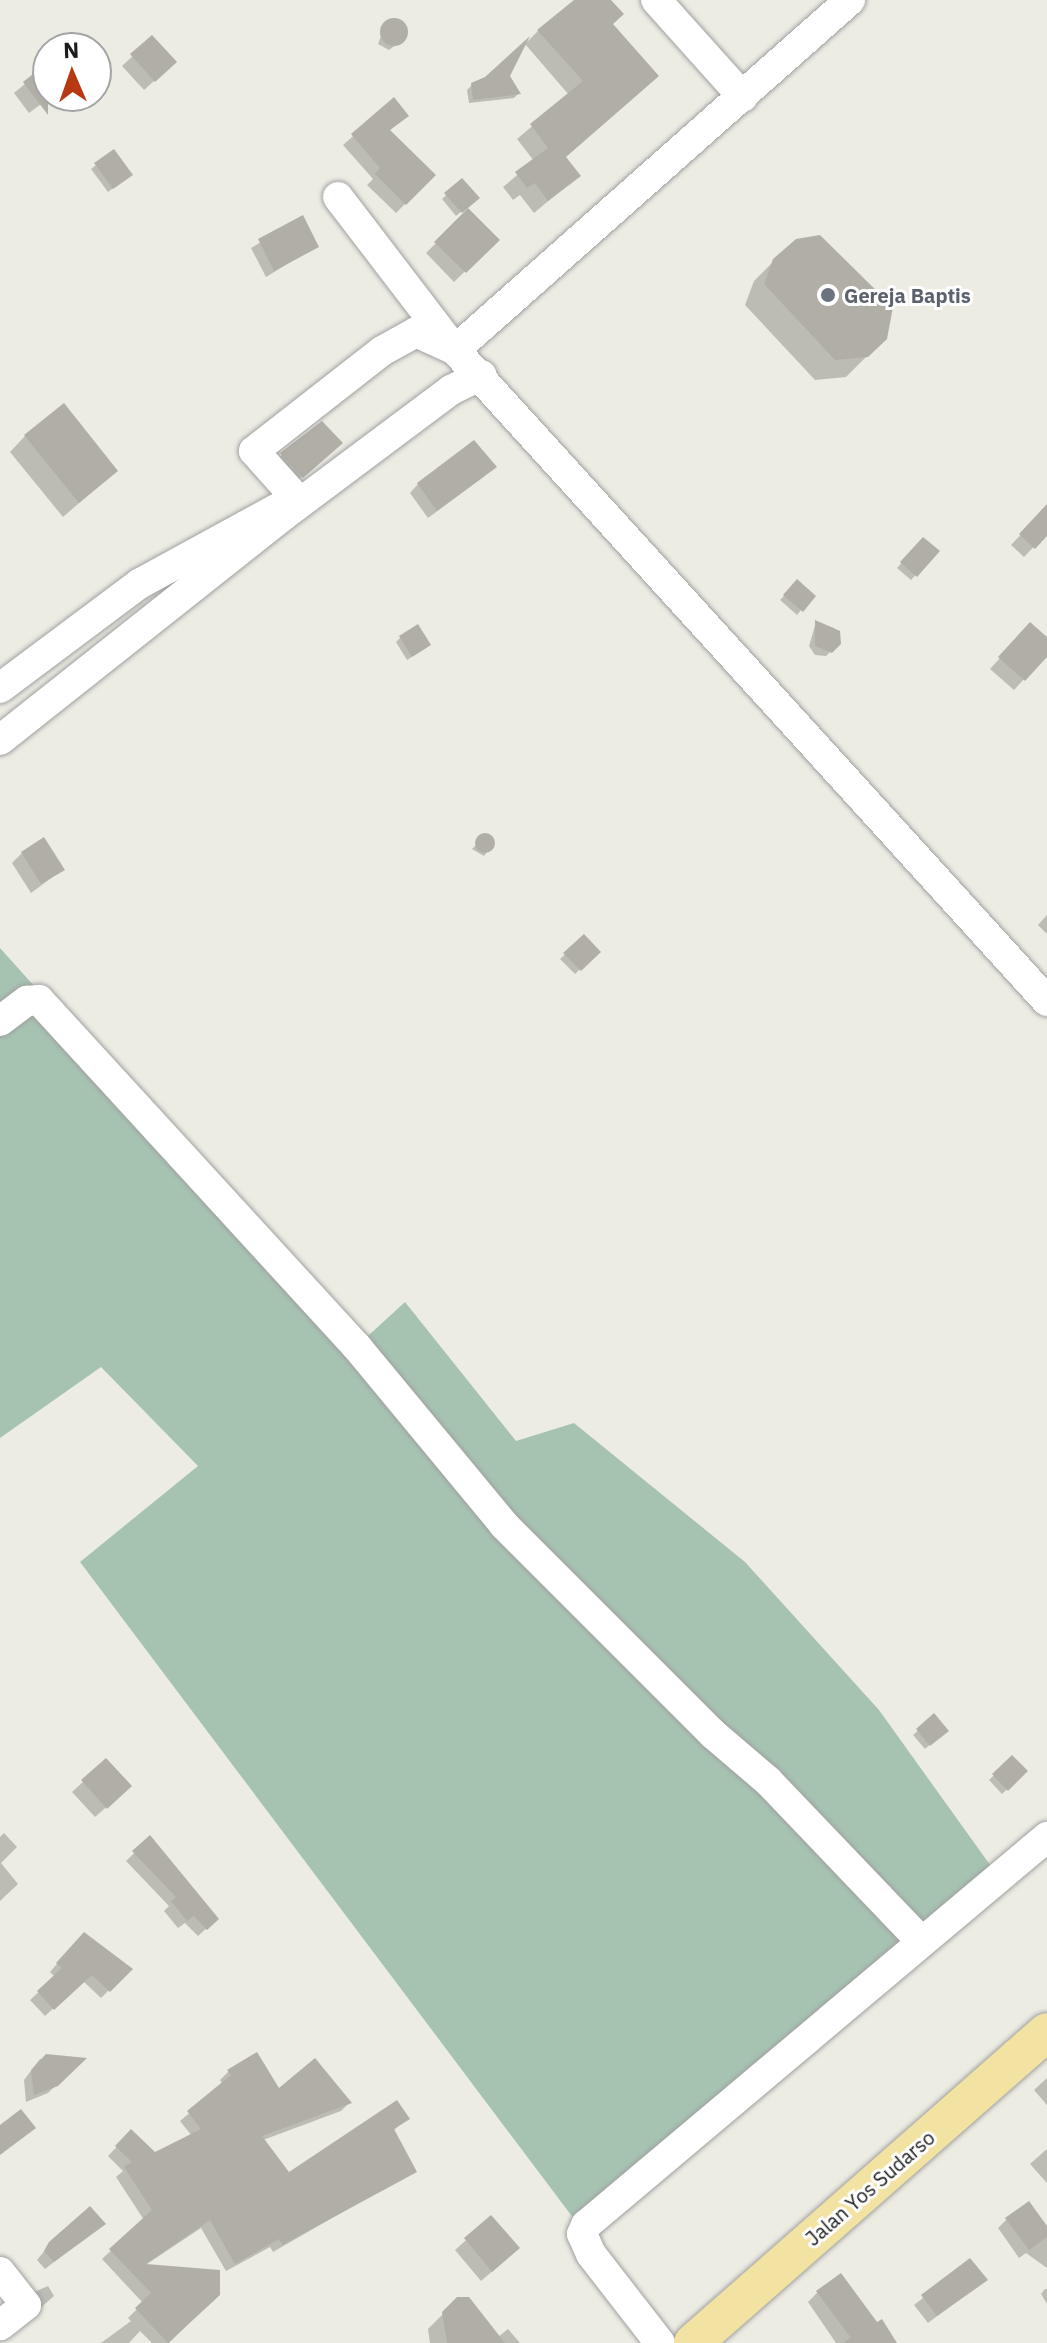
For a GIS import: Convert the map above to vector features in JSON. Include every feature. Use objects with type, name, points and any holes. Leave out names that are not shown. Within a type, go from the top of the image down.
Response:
[{"type":"main road","name":"Jalan Yos Sudarso","points":[[693,2343],[1047,2032]]},
{"type":"street","points":[[656,0],[743,97]]},
{"type":"street","points":[[455,350],[850,0]]},
{"type":"street","points":[[338,197],[455,350],[482,375],[733,661],[1047,1001]]},
{"type":"street","points":[[0,688],[139,584],[296,498],[254,451],[382,351],[416,332],[455,350]]},
{"type":"street","points":[[0,740],[297,506],[451,390],[482,375]]},
{"type":"street","points":[[0,1021],[27,1001],[39,1000],[357,1347],[504,1525],[713,1734],[768,1781],[921,1941]]},
{"type":"street","points":[[660,2343],[591,2254],[582,2234],[586,2225],[921,1941],[1045,1844]]},
{"type":"street","points":[[0,2272],[26,2305],[0,2325]]},
{"type":"green space","points":[[0,948],[357,1346],[405,1302],[516,1441],[574,1423],[745,1562],[879,1710],[993,1869],[574,2219],[80,1562],[198,1466],[101,1367],[0,1438]]},
{"type":"building","points":[[574,0],[611,0],[624,14],[613,24],[659,76],[566,157],[581,176],[548,201],[535,183],[527,188],[515,172],[548,148],[530,124],[583,81],[537,30]]},
{"type":"building","points":[[394,18],[404,22],[408,32],[404,42],[394,46],[384,42],[380,32],[384,22]]},
{"type":"building","points":[[152,35],[177,62],[155,82],[130,54]]},
{"type":"building","points":[[530,36],[510,76],[521,94],[473,100],[471,83],[485,77]]},
{"type":"building","points":[[32,75],[32,94],[23,82]]},
{"type":"building","points":[[394,97],[409,116],[390,130],[436,175],[406,205],[375,174],[380,168],[351,134]]},
{"type":"building","points":[[114,149],[133,175],[113,189],[94,163]]},
{"type":"building","points":[[462,178],[480,198],[462,213],[444,193]]},
{"type":"building","points":[[468,208],[500,240],[466,273],[434,242]]},
{"type":"building","points":[[303,215],[319,247],[274,271],[258,239]]},
{"type":"building","name":"Gereja Baptis","points":[[820,235],[893,307],[887,339],[868,357],[835,360],[764,284],[773,259],[796,239]]},
{"type":"building","points":[[64,403],[118,471],[79,503],[24,435]]},
{"type":"building","points":[[322,421],[343,443],[303,478],[280,453]]},
{"type":"building","points":[[474,440],[497,467],[437,511],[417,483]]},
{"type":"building","points":[[1047,504],[1047,536],[1035,549],[1019,534]]},
{"type":"building","points":[[923,537],[940,551],[917,577],[900,562]]},
{"type":"building","points":[[797,579],[816,596],[803,612],[783,595]]},
{"type":"building","points":[[815,620],[840,631],[841,644],[832,653],[815,646]]},
{"type":"building","points":[[1030,622],[1047,637],[1047,657],[1025,681],[998,657]]},
{"type":"building","points":[[418,624],[431,645],[412,657],[399,636]]},
{"type":"building","points":[[481,833],[489,833],[495,843],[489,853],[481,853],[475,847],[475,839]]},
{"type":"building","points":[[44,837],[65,870],[41,884],[21,852]]},
{"type":"building","points":[[584,934],[601,952],[581,971],[563,953]]},
{"type":"building","points":[[934,1713],[949,1731],[930,1746],[916,1729]]},
{"type":"building","points":[[1012,1755],[1028,1771],[1008,1791],[992,1774]]},
{"type":"building","points":[[106,1758],[132,1786],[107,1809],[81,1780]]},
{"type":"building","points":[[150,1835],[219,1919],[207,1930],[194,1916],[187,1921],[171,1901],[176,1897],[132,1851]]},
{"type":"building","points":[[84,1932],[133,1969],[110,1992],[92,1975],[54,2010],[37,1991],[62,1968],[56,1963]]},
{"type":"building","points":[[257,2052],[279,2088],[315,2058],[352,2103],[262,2136],[289,2172],[397,2100],[410,2119],[394,2129],[417,2172],[282,2245],[279,2239],[235,2264],[210,2220],[146,2264],[220,2270],[220,2295],[168,2343],[135,2308],[151,2293],[109,2249],[152,2210],[124,2167],[132,2162],[115,2146],[131,2129],[155,2152],[201,2129],[187,2111],[231,2075],[227,2070]]},
{"type":"building","points":[[46,2054],[87,2058],[58,2086],[34,2095],[31,2070]]},
{"type":"building","points":[[21,2109],[36,2128],[0,2155],[0,2125]]},
{"type":"building","points":[[1029,2201],[1047,2226],[1047,2237],[1029,2250],[1005,2218]]},
{"type":"building","points":[[90,2206],[106,2224],[54,2262],[44,2251],[49,2242]]},
{"type":"building","points":[[491,2215],[520,2248],[492,2272],[464,2238]]},
{"type":"building","points":[[970,2258],[988,2280],[937,2316],[921,2295]]},
{"type":"building","points":[[841,2273],[877,2322],[882,2319],[897,2343],[842,2343],[851,2338],[816,2291]]},
{"type":"building","points":[[457,2297],[469,2297],[505,2343],[447,2343],[442,2312]]},
{"type":"place","name":"Gereja Baptis","points":[[828,295]]}]
